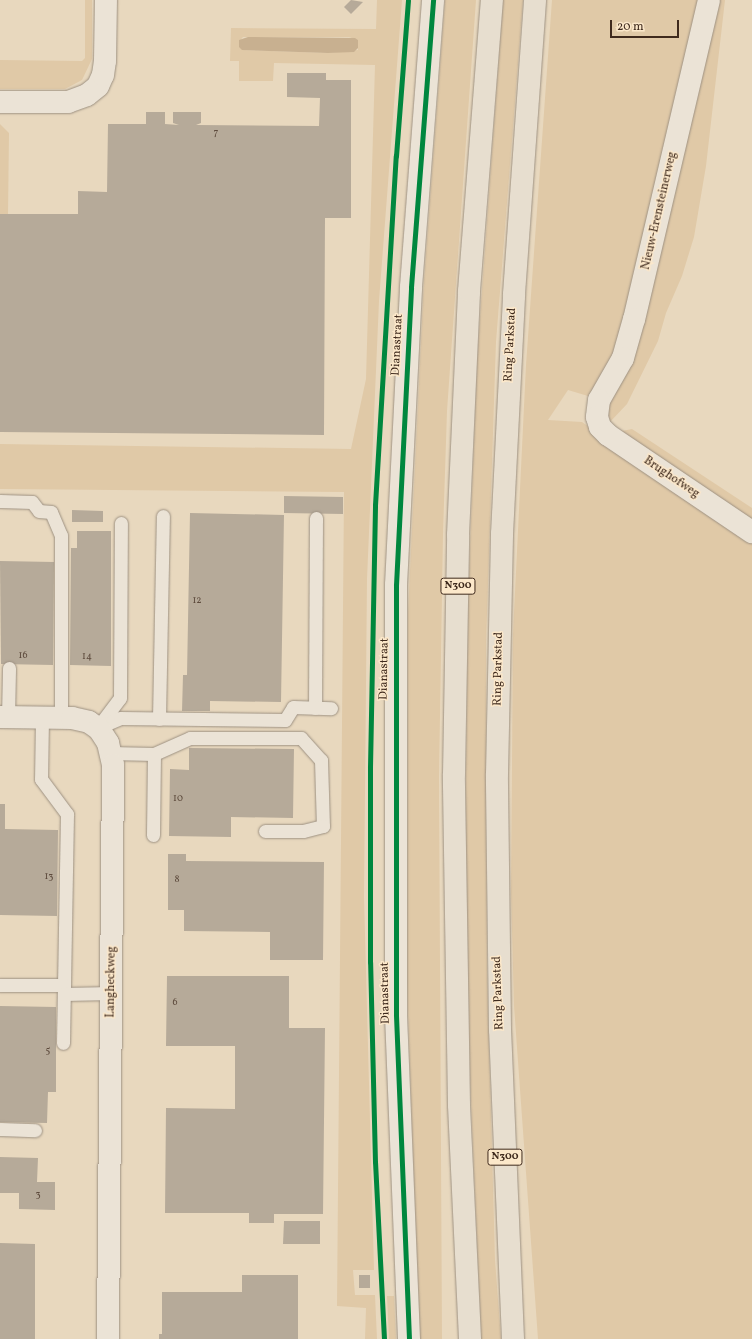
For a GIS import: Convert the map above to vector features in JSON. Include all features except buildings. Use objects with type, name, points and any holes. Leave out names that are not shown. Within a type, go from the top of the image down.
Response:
[{"type":"highway","name":"N300","points":[[470,1339],[459,1105],[454,774],[458,535],[469,299],[492,0]]},
{"type":"highway","name":"Ring Parkstad","points":[[513,1339],[500,1030],[497,774],[502,534],[514,294],[535,0]]},
{"type":"street","points":[[0,102],[68,102],[87,95],[98,86],[104,74],[106,0]]},
{"type":"street","name":"Dianastraat","points":[[409,1339],[396,1014],[396,585],[412,286],[433,0]]},
{"type":"street","name":"Nieuw-Erensteinerweg","points":[[597,417],[599,400],[623,358],[634,319],[709,0]]},
{"type":"street","name":"Brughofweg","points":[[597,417],[600,427],[608,435],[752,532]]},
{"type":"street","points":[[4,717],[51,718],[89,722],[97,728]]},
{"type":"street","name":"Langheckweg","points":[[97,728],[108,743],[114,779],[108,1339]]},
{"type":"lane","points":[[0,501],[32,502],[39,511],[51,512],[61,535],[51,718],[40,779],[67,814],[63,1044]]},
{"type":"lane","points":[[159,719],[163,516]]},
{"type":"lane","points":[[315,708],[316,518]]},
{"type":"lane","points":[[97,728],[120,698],[121,523]]},
{"type":"lane","points":[[4,717],[9,668]]},
{"type":"lane","points":[[97,728],[120,718],[285,720],[293,708],[331,708]]},
{"type":"lane","points":[[110,753],[154,754],[190,738],[301,738],[321,760],[323,826],[303,832],[265,831]]},
{"type":"lane","points":[[153,835],[154,754]]},
{"type":"lane","points":[[0,985],[112,993]]},
{"type":"lane","points":[[0,1129],[35,1130]]},
{"type":"shaded area","points":[[85,0],[92,0],[92,59],[82,80],[65,89],[0,89],[0,60],[82,61],[85,58]]},
{"type":"shaded area","points":[[377,0],[402,0],[379,301],[367,579],[364,897],[374,1270],[353,1270],[355,1295],[375,1295],[377,1339],[365,1339],[366,1308],[337,1306],[344,492],[0,489],[0,444],[351,449],[366,379],[375,65],[274,63],[273,81],[239,81],[239,61],[230,61],[231,28],[376,29]],"holes":[[[243,37],[349,37],[358,40],[358,50],[328,53],[243,50],[239,42]]]},
{"type":"shaded area","points":[[445,0],[476,0],[447,411],[443,534],[439,777],[442,1339],[419,1339],[407,979],[408,612],[424,280]]},
{"type":"shaded area","points":[[503,0],[523,0],[496,342],[486,643],[487,970],[495,1260],[501,1339],[481,1339],[470,1077],[465,850],[468,600],[477,359]]},
{"type":"shaded area","points":[[552,0],[702,0],[632,296],[608,371],[588,396],[568,390],[548,420],[582,422],[752,542],[752,1339],[538,1339],[514,1006],[511,892],[513,634],[526,365]]},
{"type":"shaded area","points":[[715,0],[725,0],[706,166],[694,237],[682,276],[666,313],[658,341],[627,404],[610,422],[608,408]]},
{"type":"shaded area","points":[[248,37],[355,38],[358,40],[358,48],[354,52],[328,53],[242,50],[239,47],[239,40]]},
{"type":"shaded area","points":[[0,124],[9,133],[8,214],[0,214]]},
{"type":"shaded area","points":[[632,429],[752,508],[752,524],[617,432]]},
{"type":"shaded area","points":[[387,1296],[394,1296],[396,1339],[389,1339]]},
{"type":"cycle path","points":[[384,1339],[375,1162],[370,962],[370,767],[375,505],[396,156],[408,0]]},
{"type":"cycle path","points":[[409,1339],[396,1014],[396,585],[411,287],[433,0]]}]
